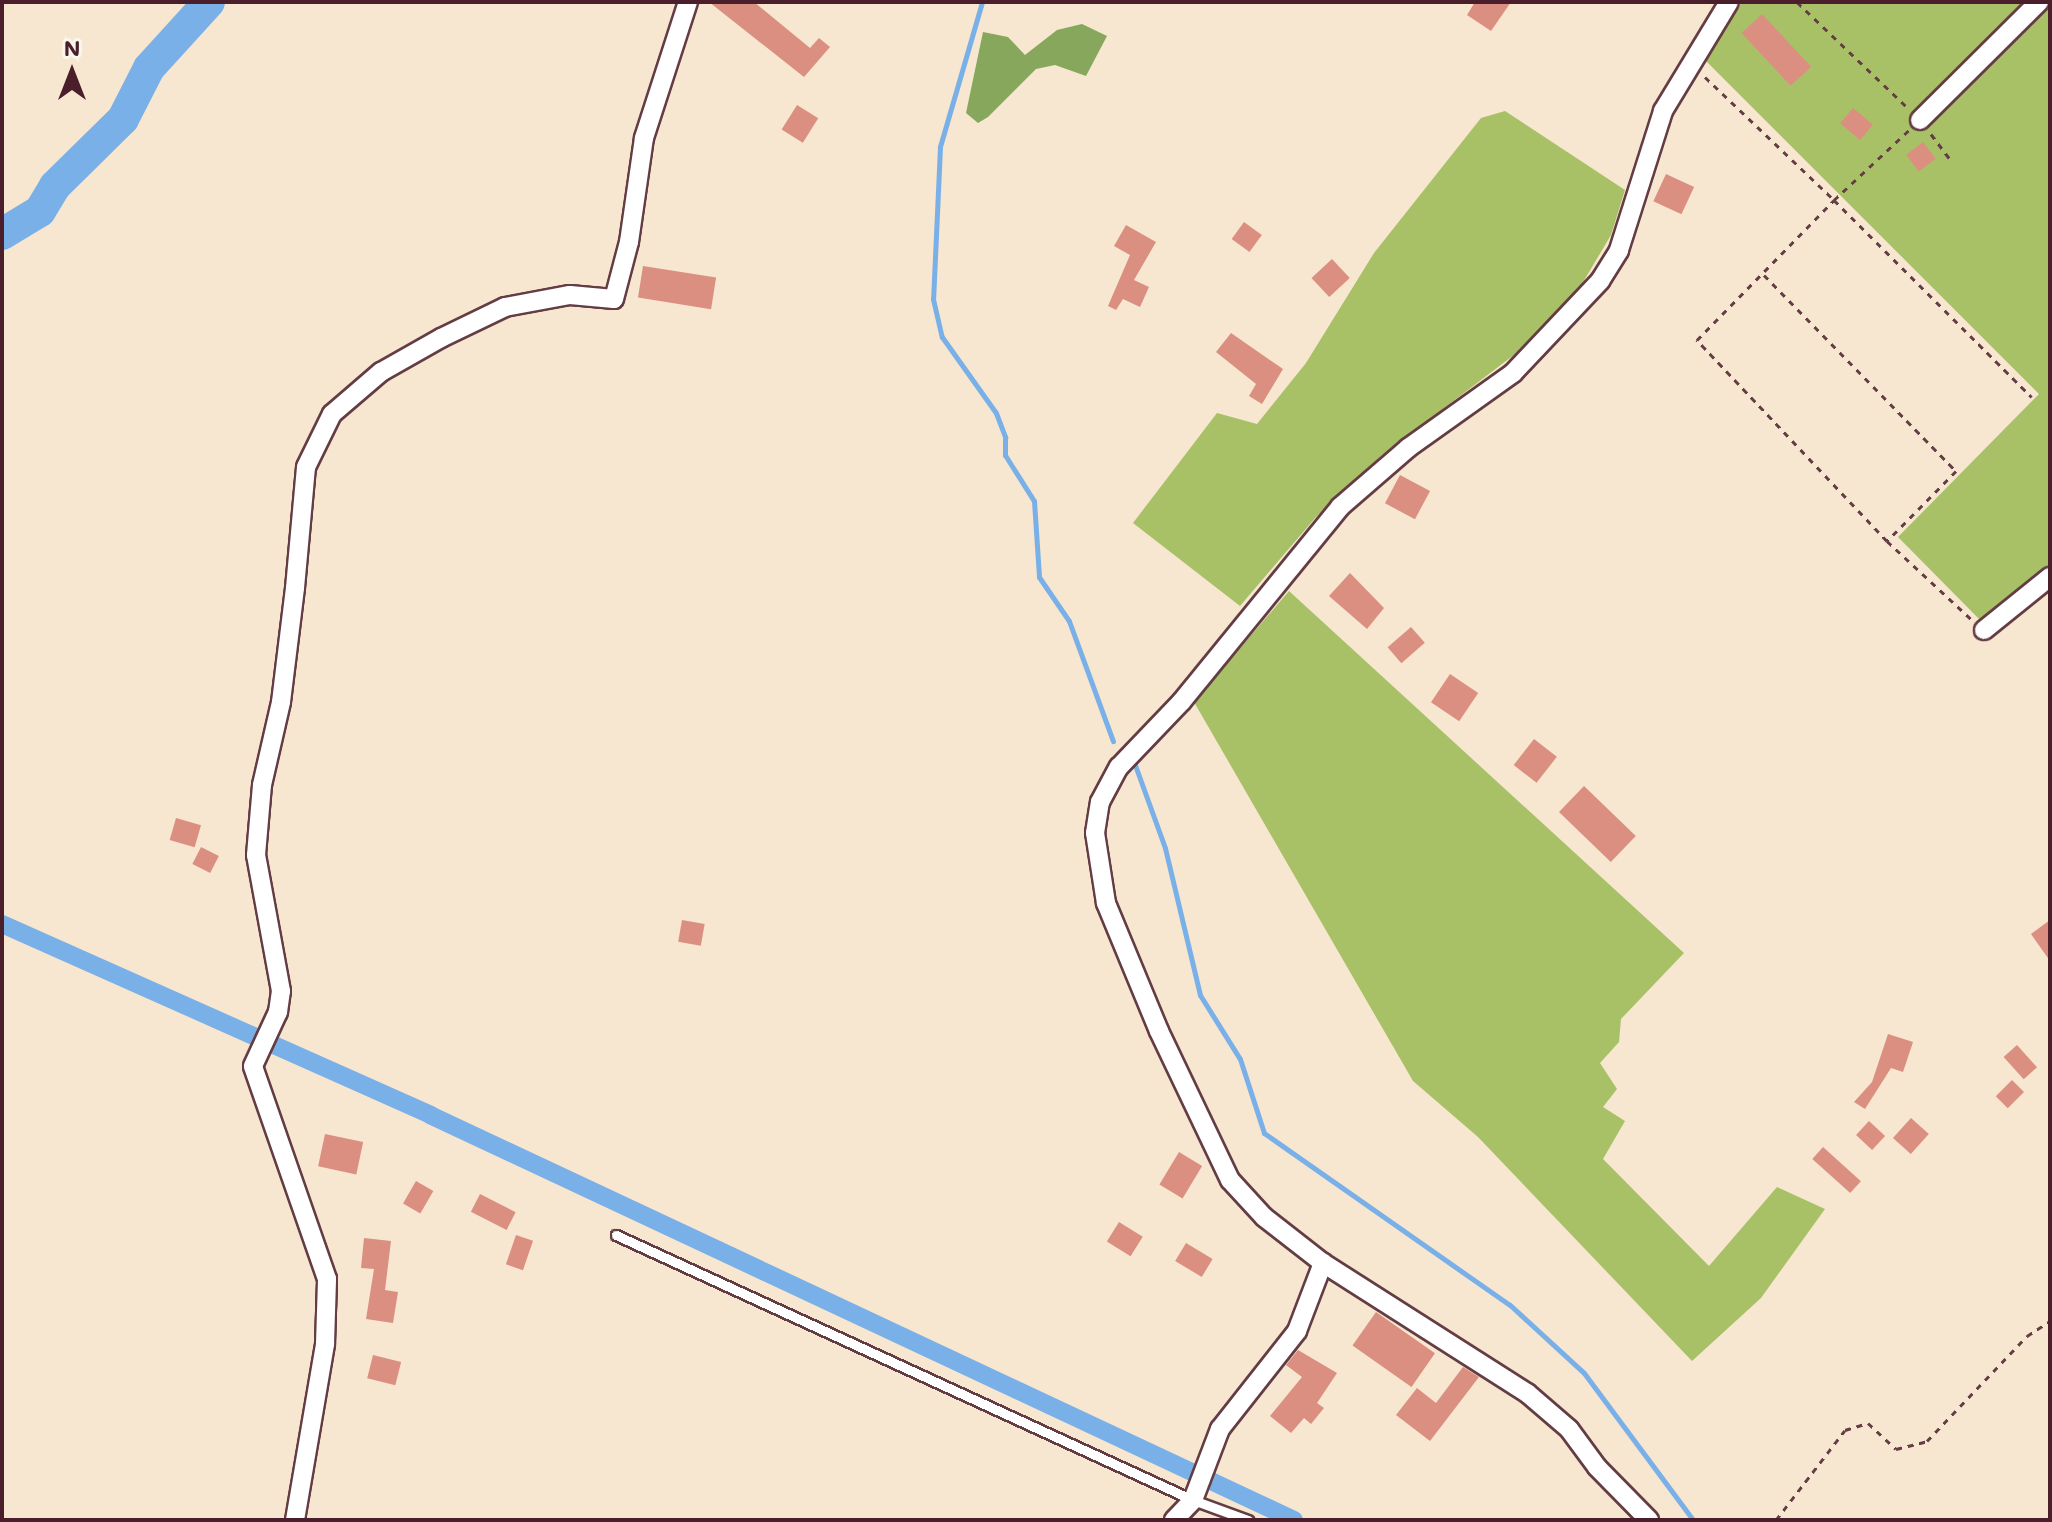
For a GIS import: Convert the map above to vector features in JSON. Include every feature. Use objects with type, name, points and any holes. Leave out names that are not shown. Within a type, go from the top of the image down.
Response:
[{"type":"street","points":[[295,1520],[325,1344],[327,1279],[253,1066],[278,1012],[281,991],[256,855],[262,785],[281,702],[294,602],[306,467],[317,436],[332,414],[381,372],[505,307],[570,295],[614,299],[629,242],[644,138],[688,2]]},
{"type":"street","points":[[1649,1520],[1597,1467],[1569,1429],[1527,1393],[1323,1263],[1264,1217],[1230,1180],[1212,1148],[1106,903],[1095,833],[1100,802],[1119,767],[1209,669],[1340,507],[1408,448],[1513,373],[1600,281],[1619,250],[1663,111],[1689,62],[1729,2]]},
{"type":"street","points":[[1920,120],[2039,2]]},
{"type":"street","points":[[1984,630],[2050,577]]},
{"type":"street","points":[[1174,1520],[1193,1500],[1220,1429],[1297,1331],[1323,1263]]},
{"type":"lane","points":[[616,1235],[1193,1500],[1248,1520]]},
{"type":"path","points":[[1797,2],[1920,120],[1950,159]]},
{"type":"path","points":[[1689,62],[1834,200],[2032,397]]},
{"type":"path","points":[[1920,120],[1834,200],[1764,275],[1697,340],[1887,541],[1984,630]]},
{"type":"path","points":[[1764,275],[1956,471],[1887,541]]},
{"type":"path","points":[[1776,1520],[1845,1430],[1868,1423],[1896,1449],[1927,1441],[2027,1336],[2050,1321]]},
{"type":"green space","points":[[1742,2],[2050,2],[2050,566],[1981,621],[1898,537],[2039,394],[1705,60]]},
{"type":"green space","points":[[1082,24],[1107,36],[1086,76],[1055,65],[1036,69],[988,117],[978,123],[966,113],[983,32],[1008,37],[1025,55],[1057,30]]},
{"type":"green space","points":[[1505,111],[1625,190],[1611,235],[1576,294],[1531,342],[1381,456],[1316,517],[1240,606],[1133,523],[1217,413],[1257,424],[1306,363],[1374,253],[1481,118]]},
{"type":"green space","points":[[1289,591],[1684,953],[1621,1019],[1619,1042],[1600,1063],[1617,1089],[1603,1107],[1625,1121],[1603,1159],[1709,1266],[1777,1187],[1825,1209],[1761,1298],[1692,1361],[1478,1137],[1413,1081],[1194,702]]},
{"type":"building","points":[[709,2],[754,2],[810,48],[819,38],[830,47],[804,77]]},
{"type":"building","points":[[1475,2],[1511,2],[1491,31],[1467,15]]},
{"type":"building","points":[[1762,14],[1811,67],[1791,86],[1742,33]]},
{"type":"building","points":[[797,105],[818,118],[803,143],[782,130]]},
{"type":"building","points":[[1853,108],[1873,125],[1860,140],[1840,123]]},
{"type":"building","points":[[1923,142],[1936,159],[1919,171],[1906,155]]},
{"type":"building","points":[[1666,174],[1694,187],[1681,214],[1653,201]]},
{"type":"building","points":[[1244,222],[1262,235],[1249,252],[1232,239]]},
{"type":"building","points":[[1126,225],[1156,242],[1134,280],[1149,287],[1140,307],[1123,299],[1116,310],[1108,306],[1130,255],[1114,246]]},
{"type":"building","points":[[1332,259],[1350,278],[1329,297],[1312,278]]},
{"type":"building","points":[[643,266],[716,278],[711,309],[638,298]]},
{"type":"building","points":[[1231,333],[1283,369],[1262,404],[1249,396],[1256,384],[1216,352]]},
{"type":"building","points":[[1400,475],[1430,491],[1415,519],[1385,503]]},
{"type":"building","points":[[1350,573],[1384,608],[1367,629],[1329,596]]},
{"type":"building","points":[[1411,627],[1425,643],[1401,663],[1388,647]]},
{"type":"building","points":[[1450,674],[1478,693],[1459,721],[1431,702]]},
{"type":"building","points":[[1534,739],[1557,757],[1537,783],[1514,765]]},
{"type":"building","points":[[1584,786],[1636,836],[1611,862],[1559,812]]},
{"type":"building","points":[[176,818],[201,825],[195,847],[170,840]]},
{"type":"building","points":[[201,847],[219,856],[210,873],[192,864]]},
{"type":"building","points":[[682,920],[705,924],[701,946],[678,942]]},
{"type":"building","points":[[2050,920],[2050,961],[2031,934]]},
{"type":"building","points":[[1888,1034],[1913,1042],[1903,1072],[1891,1068],[1865,1109],[1854,1102],[1872,1082]]},
{"type":"building","points":[[2017,1045],[2037,1067],[2024,1079],[2004,1057]]},
{"type":"building","points":[[2012,1080],[2024,1092],[2008,1108],[1996,1096]]},
{"type":"building","points":[[1911,1118],[1929,1134],[1911,1154],[1893,1138]]},
{"type":"building","points":[[1869,1121],[1885,1136],[1872,1150],[1856,1135]]},
{"type":"building","points":[[325,1134],[363,1142],[356,1174],[318,1166]]},
{"type":"building","points":[[1823,1147],[1861,1181],[1850,1193],[1812,1159]]},
{"type":"building","points":[[1179,1152],[1202,1166],[1183,1198],[1159,1185]]},
{"type":"building","points":[[416,1181],[433,1191],[420,1214],[403,1204]]},
{"type":"building","points":[[480,1194],[516,1212],[507,1230],[471,1212]]},
{"type":"building","points":[[1119,1222],[1143,1237],[1131,1256],[1107,1242]]},
{"type":"building","points":[[516,1235],[533,1241],[523,1270],[506,1264]]},
{"type":"building","points":[[364,1238],[391,1241],[385,1290],[398,1292],[393,1323],[366,1319],[374,1269],[361,1268]]},
{"type":"building","points":[[1186,1243],[1213,1259],[1202,1277],[1175,1261]]},
{"type":"building","points":[[1376,1312],[1435,1353],[1411,1387],[1352,1346]]},
{"type":"building","points":[[1298,1350],[1337,1373],[1317,1403],[1324,1408],[1311,1424],[1304,1418],[1291,1433],[1270,1416],[1302,1377],[1286,1365]]},
{"type":"building","points":[[373,1355],[401,1362],[395,1385],[367,1378]]},
{"type":"building","points":[[1463,1367],[1479,1377],[1430,1441],[1396,1415],[1417,1388],[1436,1403]]},
{"type":"waterway","points":[[2,234],[40,211],[55,186],[123,119],[149,68],[209,2]]},
{"type":"waterway","points":[[982,2],[940,147],[933,299],[942,337],[996,413],[1005,437],[1005,455],[1034,501],[1039,577],[1069,621],[1113,741]]},
{"type":"waterway","points":[[1135,765],[1165,848],[1200,995],[1240,1059],[1264,1133],[1510,1305],[1584,1373],[1693,1520]]},
{"type":"waterway","points":[[2,924],[430,1115],[1294,1520]]}]
